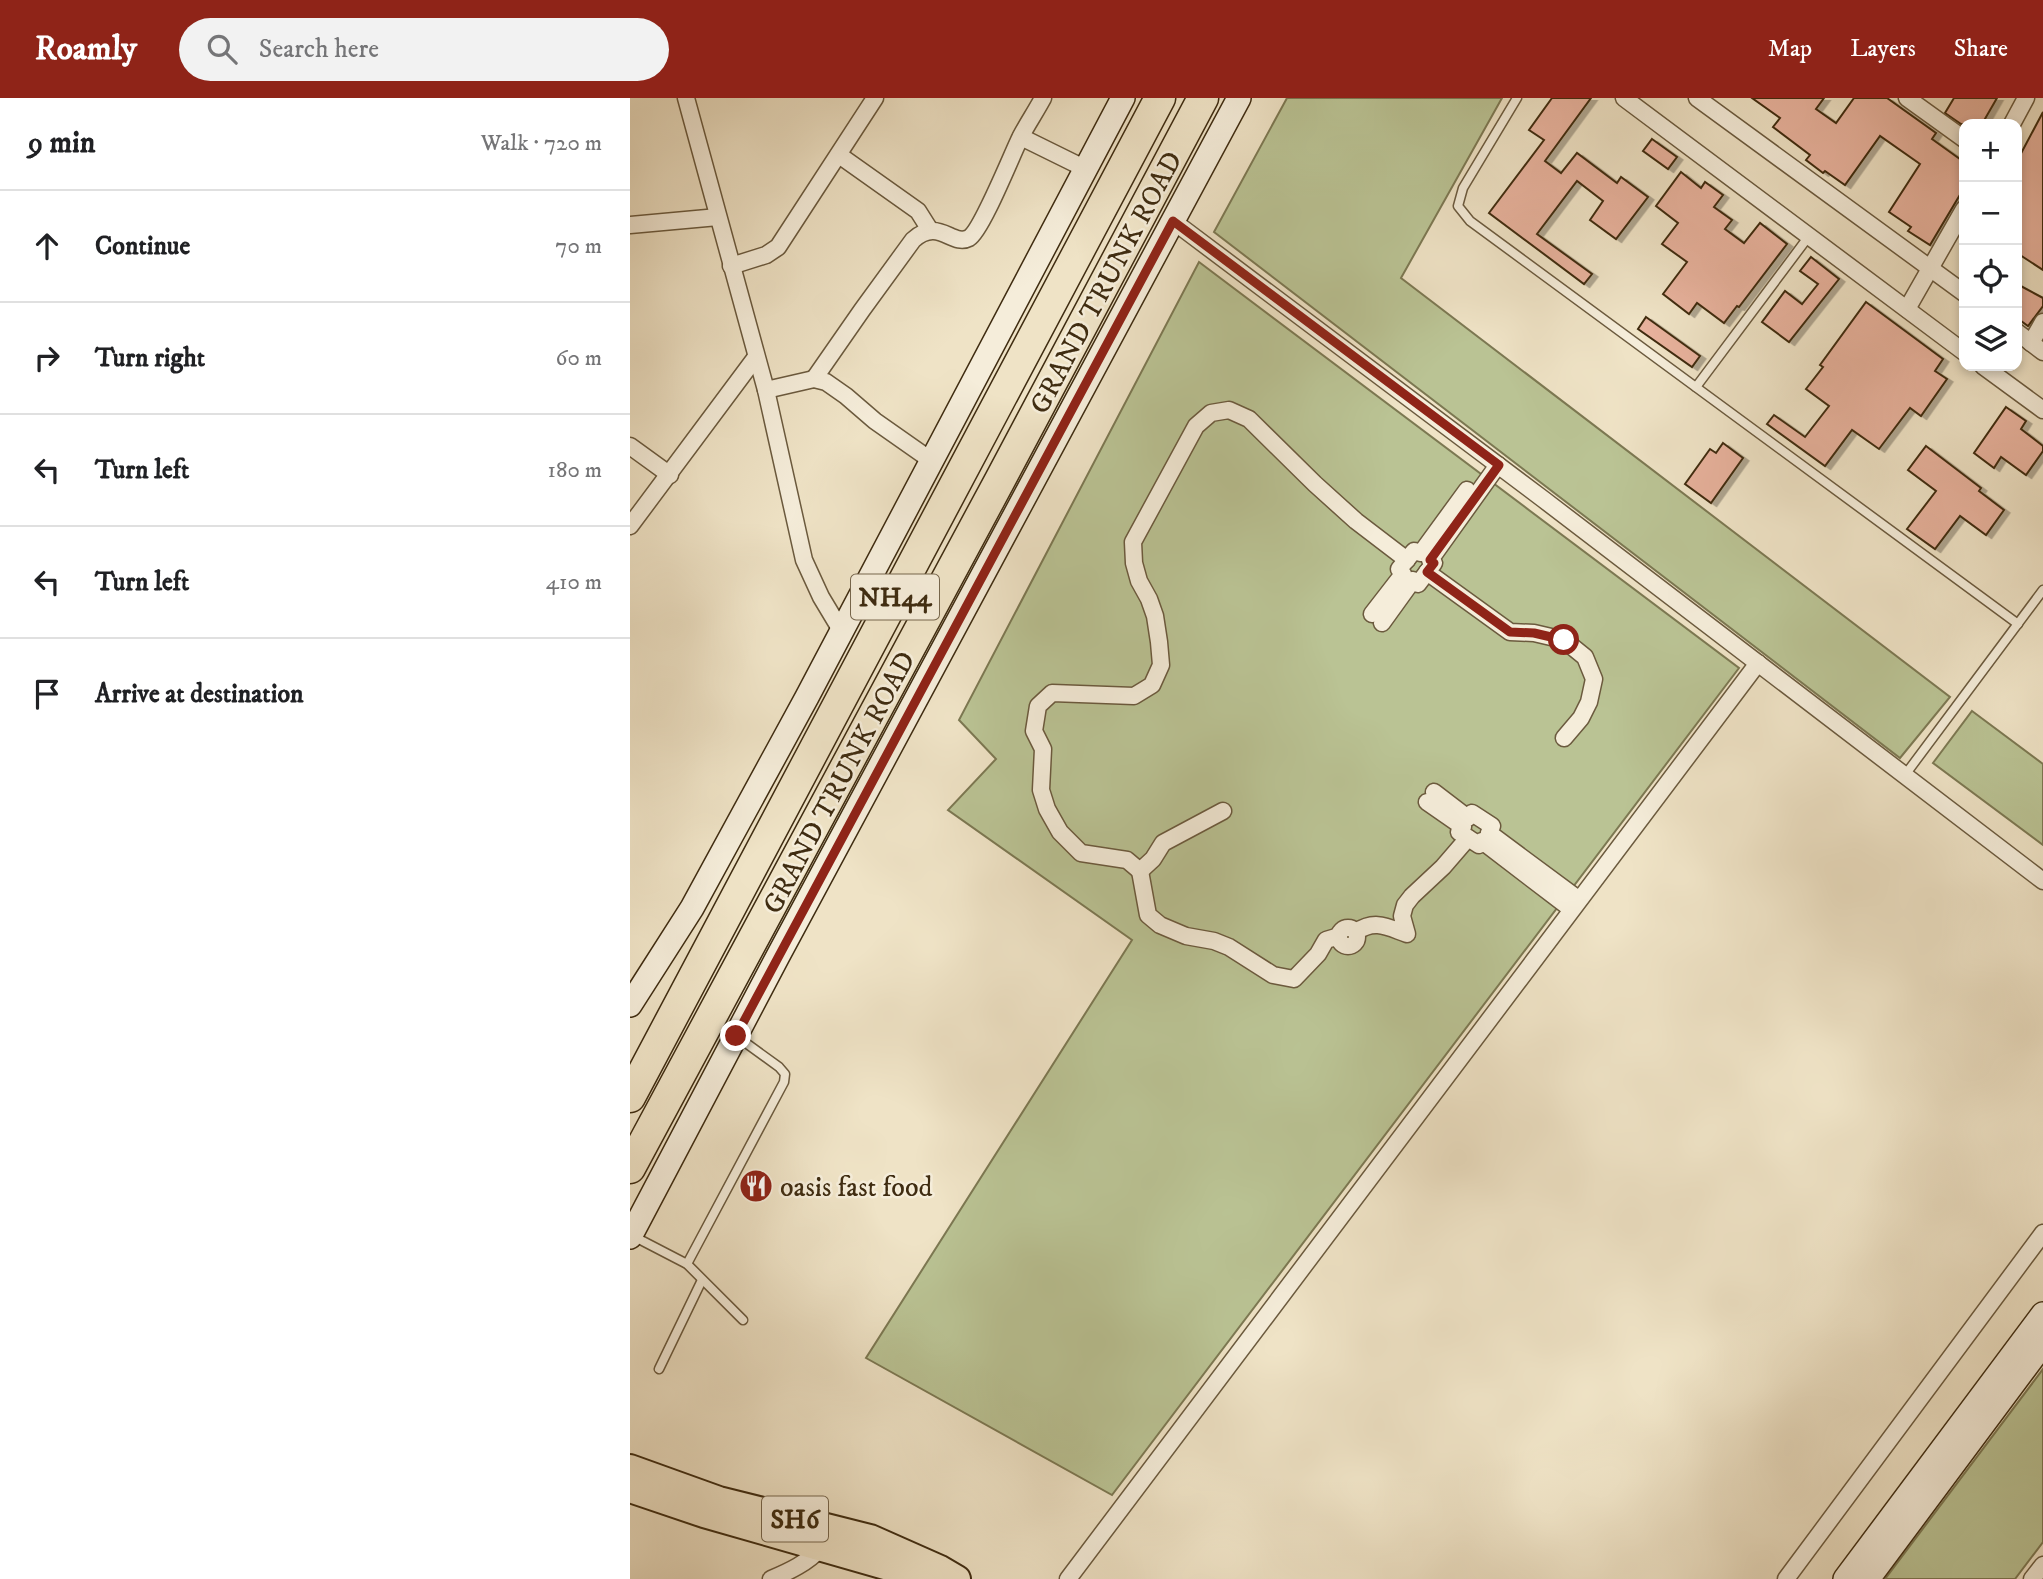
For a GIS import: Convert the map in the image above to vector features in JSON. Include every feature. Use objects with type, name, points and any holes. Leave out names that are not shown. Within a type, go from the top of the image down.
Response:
[{"type":"highway","name":"GRAND TRUNK ROAD","points":[[630,1097],[1160,98]]},
{"type":"highway","name":"GRAND TRUNK ROAD","points":[[630,1168],[1203,98]]},
{"type":"main road","name":"SH6","points":[[630,1468],[719,1500],[870,1538],[957,1579]]},
{"type":"main road","name":"SH6","points":[[630,1489],[704,1514],[899,1570],[919,1579]]},
{"type":"street","points":[[687,98],[766,390],[804,560],[821,597],[842,632]]},
{"type":"street","points":[[731,266],[766,255],[778,247],[875,98]]},
{"type":"street","points":[[814,379],[913,240],[930,230],[962,240],[974,232],[1043,98]]},
{"type":"street","points":[[631,1000],[692,908],[842,632],[1123,98]]},
{"type":"street","points":[[631,1236],[1239,98]]},
{"type":"street","points":[[1624,98],[1959,348]]},
{"type":"street","points":[[1697,98],[1959,289]]},
{"type":"street","points":[[1906,98],[1959,135]]},
{"type":"street","points":[[2015,119],[2026,98]]},
{"type":"street","points":[[1021,137],[1086,169]]},
{"type":"street","points":[[839,155],[918,211],[930,230]]},
{"type":"street","points":[[630,225],[718,216]]},
{"type":"street","points":[[1908,309],[1959,218]]},
{"type":"street","points":[[1173,221],[2043,881]]},
{"type":"street","points":[[2022,336],[2037,348],[2043,322]]},
{"type":"street","points":[[630,526],[756,357]]},
{"type":"street","points":[[1990,371],[2043,410]]},
{"type":"street","points":[[766,390],[814,379],[826,382],[932,461]]},
{"type":"street","points":[[1407,560],[1346,512],[1249,419],[1229,410],[1211,413],[1196,426],[1133,542],[1134,563],[1155,616],[1159,642],[1161,665],[1152,685],[1134,696],[1052,693],[1038,706],[1034,731],[1043,749],[1041,790],[1047,809],[1060,832],[1081,853],[1127,860],[1140,870],[1148,915],[1160,925],[1186,936],[1229,947],[1273,975],[1294,979],[1318,954],[1326,940],[1336,937],[1342,947],[1340,932],[1345,928],[1356,932],[1366,925],[1381,925],[1407,934],[1402,916],[1405,905],[1468,838]]},
{"type":"street","points":[[630,446],[670,475]]},
{"type":"street","points":[[1494,462],[1430,560],[1434,563],[1419,584],[1413,580],[1377,619],[1403,574],[1399,569],[1414,551],[1421,553],[1494,462]]},
{"type":"street","points":[[1427,572],[1510,632],[1534,633],[1564,640],[1585,657],[1594,679],[1589,702],[1581,718],[1564,738]]},
{"type":"street","points":[[1074,1577],[1575,904],[1758,663]]},
{"type":"street","points":[[1431,797],[1468,818],[1472,813],[1492,827],[1489,833],[1575,904],[1482,841],[1479,845],[1459,832],[1463,827],[1431,797]]},
{"type":"street","points":[[1140,870],[1153,859],[1163,843],[1223,811]]},
{"type":"street","points":[[1786,1579],[2043,1233]]},
{"type":"street","points":[[1845,1579],[2043,1314]]},
{"type":"street","points":[[1868,1579],[2043,1344]]},
{"type":"street","points":[[772,1579],[799,1566],[821,1548]]},
{"type":"street","points":[[2032,1579],[2043,1565]]},
{"type":"lane","points":[[1517,98],[1463,188],[1458,206],[1470,221],[2018,624]]},
{"type":"lane","points":[[1696,387],[1809,236]]},
{"type":"lane","points":[[1905,775],[2043,590]]},
{"type":"lane","points":[[687,1264],[784,1082],[785,1074],[779,1067],[736,1036]]},
{"type":"lane","points":[[631,1236],[687,1264],[743,1320]]},
{"type":"lane","points":[[659,1369],[702,1280]]},
{"type":"green space","points":[[1287,98],[1502,98],[1401,278],[1950,697],[1900,758],[1214,232]]},
{"type":"green space","points":[[1199,262],[1739,668],[1112,1495],[866,1358],[1132,940],[948,810],[996,759],[959,720]]},
{"type":"green space","points":[[1972,711],[2043,764],[2043,845],[1933,763]]},
{"type":"green space","points":[[2043,1369],[2043,1542],[2015,1579],[1885,1579]]},
{"type":"building","points":[[1552,98],[1591,98],[1545,161],[1561,173],[1577,153],[1617,183],[1621,177],[1648,197],[1616,239],[1590,220],[1603,201],[1577,181],[1537,234],[1592,274],[1584,284],[1489,213],[1544,140],[1529,130]]},
{"type":"building","points":[[1752,98],[1824,98],[1816,109],[1836,123],[1854,98],[1887,98],[1936,133],[1932,139],[1959,158],[1959,196],[1930,245],[1908,231],[1911,227],[1889,212],[1920,164],[1880,136],[1845,185],[1806,160],[1810,155],[1773,127],[1780,118]]},
{"type":"building","points":[[1954,98],[1997,98],[1985,119],[1959,119],[1959,123],[1945,113]]},
{"type":"building","points":[[2043,112],[2043,270],[2022,256],[2022,152]]},
{"type":"building","points":[[1652,139],[1677,157],[1668,169],[1643,151]]},
{"type":"building","points":[[1681,172],[1701,188],[1705,182],[1723,195],[1714,207],[1732,220],[1725,229],[1744,243],[1760,223],[1787,244],[1724,323],[1697,303],[1689,314],[1663,294],[1687,262],[1662,244],[1678,223],[1656,206]]},
{"type":"building","points":[[1811,257],[1839,279],[1789,342],[1762,322],[1785,291],[1802,304],[1818,284],[1800,271]]},
{"type":"building","points":[[2022,287],[2043,298],[2043,306],[2028,326],[2022,322]]},
{"type":"building","points":[[1866,302],[1943,359],[1935,371],[1947,379],[1921,416],[1910,408],[1879,449],[1852,430],[1825,466],[1767,424],[1774,415],[1805,437],[1829,406],[1806,389],[1823,367],[1820,365]]},
{"type":"building","points":[[1646,317],[1700,356],[1692,367],[1638,329]]},
{"type":"building","points":[[2006,407],[2026,421],[2021,429],[2043,446],[2043,451],[2026,475],[2001,457],[1994,468],[1974,453]]},
{"type":"building","points":[[1723,443],[1743,458],[1711,503],[1685,484],[1710,449],[1716,453]]},
{"type":"building","points":[[1926,446],[1981,488],[1979,491],[2004,510],[1986,535],[1960,516],[1935,549],[1907,529],[1936,491],[1908,470]]},
{"type":"place","name":"oasis fast food","points":[[756,1186]]},
{"type":"route","points":[[736,1036],[1173,221],[1499,465],[1430,560],[1434,563],[1427,572],[1510,632],[1534,633],[1564,640]]}]
